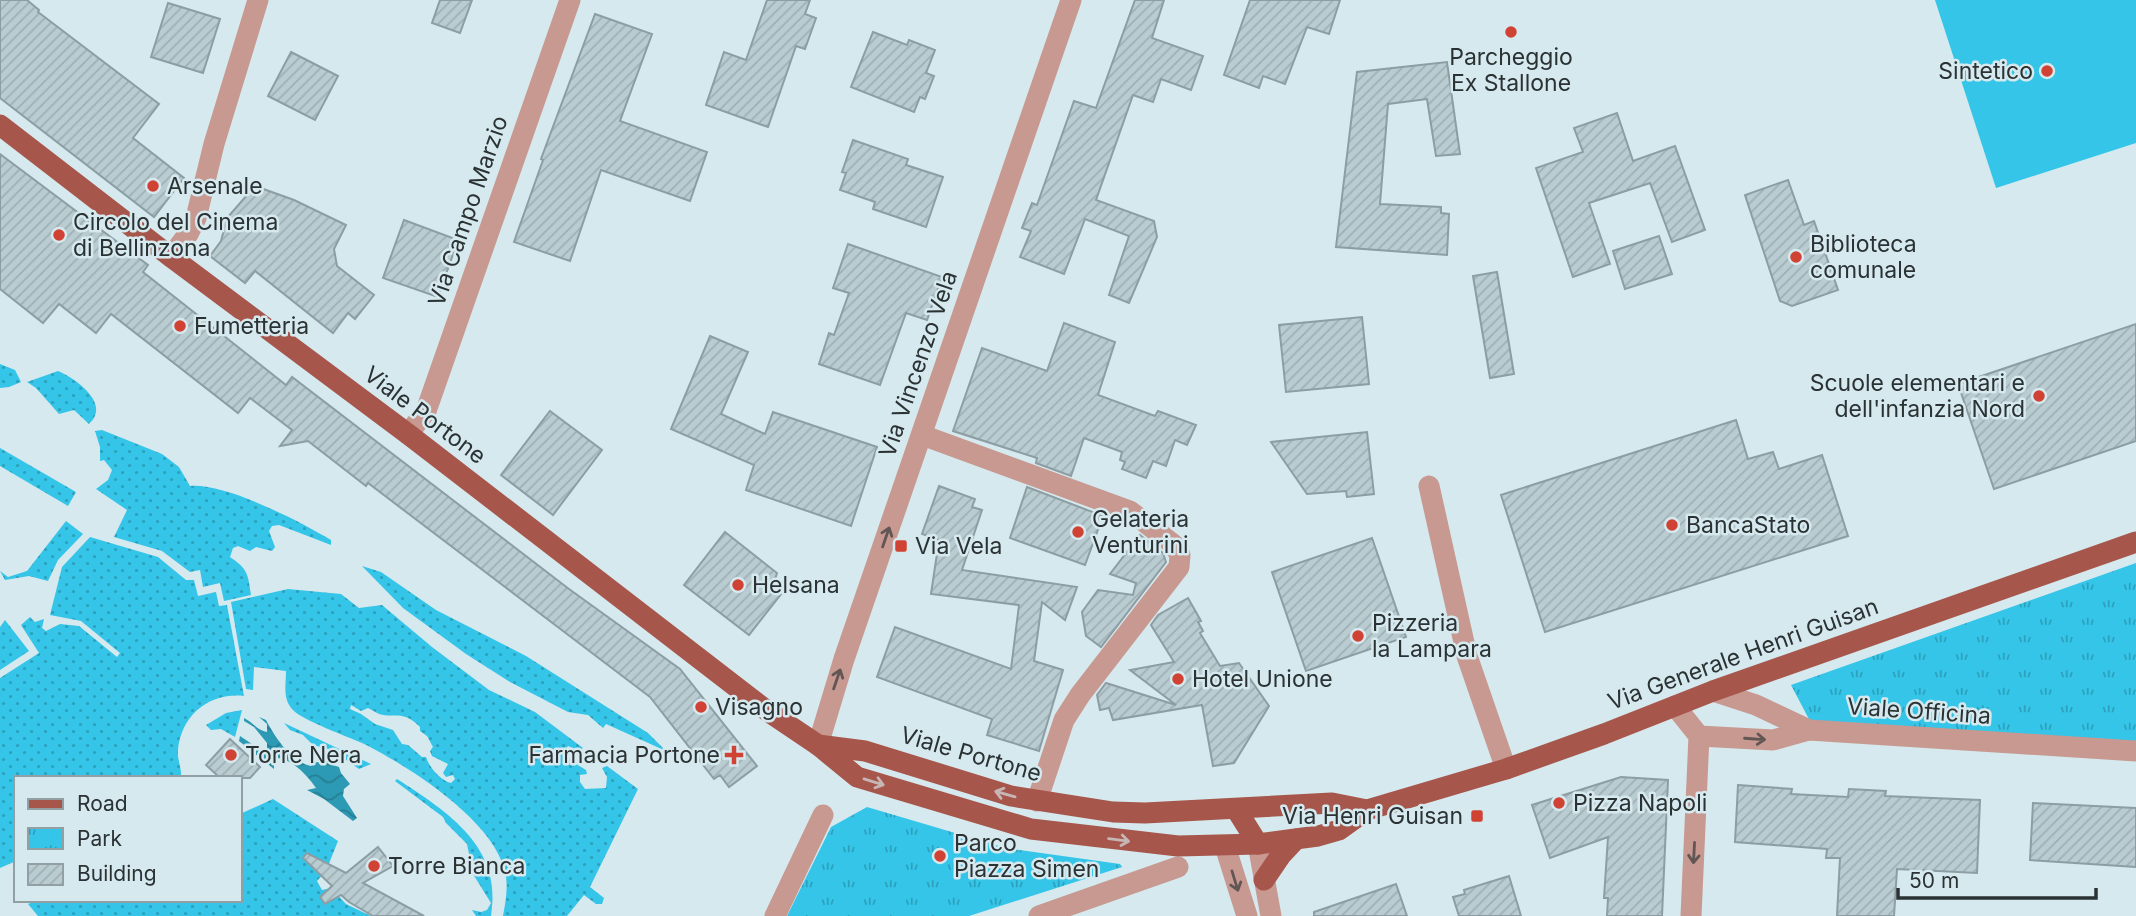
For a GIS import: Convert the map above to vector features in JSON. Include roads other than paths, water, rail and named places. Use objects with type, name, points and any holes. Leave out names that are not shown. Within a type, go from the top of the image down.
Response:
[{"type":"main road","name":"Viale Portone","points":[[0,125],[857,777],[1031,829],[1178,846],[1224,846]]},
{"type":"main road","name":"Via Generale Henri Guisan","points":[[1224,846],[1296,839],[1339,830],[1367,810],[1506,769],[1713,691],[2136,542]]},
{"type":"main road","name":"Viale Portone","points":[[818,745],[865,751],[1011,796],[1037,801],[1134,813],[1236,808]]},
{"type":"main road","name":"Via Generale Henri Guisan","points":[[1236,808],[1332,803],[1367,810]]},
{"type":"main road","points":[[1224,846],[1236,808]]},
{"type":"main road","points":[[1236,808],[1258,844]]},
{"type":"main road","points":[[1264,880],[1296,839]]},
{"type":"street","points":[[171,257],[196,218],[214,144],[258,0]]},
{"type":"street","name":"Via Campo Marzio","points":[[408,434],[426,411],[570,0]]},
{"type":"street","name":"Via Vincenzo Vela","points":[[818,745],[844,659],[1071,0]]},
{"type":"street","points":[[922,435],[1130,510],[1173,544],[1180,555],[1179,567],[1080,695],[1064,720],[1037,801]]},
{"type":"street","points":[[1429,486],[1467,656],[1506,769]]},
{"type":"street","points":[[1713,691],[1756,705],[1809,730]]},
{"type":"street","points":[[1675,706],[1699,736],[1691,916]]},
{"type":"street","name":"Viale Officina","points":[[1699,736],[1773,740],[1809,730],[2136,751]]},
{"type":"street","points":[[775,916],[823,815]]},
{"type":"street","points":[[1258,844],[1271,916]]},
{"type":"street","points":[[1224,846],[1247,916]]},
{"type":"street","points":[[1039,916],[1178,867]]},
{"type":"water","points":[[259,717],[266,720],[279,741],[297,760],[311,766],[313,763],[328,760],[339,767],[350,784],[344,789],[343,796],[357,818],[353,821],[307,790],[316,788],[294,765],[277,758],[274,761],[274,769],[239,741],[240,736],[267,754],[267,743],[254,727],[244,721],[244,718],[267,732],[267,724]]},
{"type":"place","name":"Parcheggio Ex Stallone","points":[[1511,32]]},
{"type":"place","name":"Sintetico","points":[[2047,71]]},
{"type":"place","name":"Arsenale","points":[[153,186]]},
{"type":"place","name":"Circolo del Cinema di Bellinzona","points":[[59,235]]},
{"type":"place","name":"Biblioteca comunale","points":[[1796,257]]},
{"type":"place","name":"Fumetteria","points":[[180,326]]},
{"type":"place","name":"Scuole elementari e dell'infanzia Nord","points":[[2039,396]]},
{"type":"place","name":"BancaStato","points":[[1672,525]]},
{"type":"place","name":"Gelateria Venturini","points":[[1078,532]]},
{"type":"place","name":"Via Vela","points":[[901,546]]},
{"type":"place","name":"Helsana","points":[[738,585]]},
{"type":"place","name":"Pizzeria la Lampara","points":[[1358,636]]},
{"type":"place","name":"Hotel Unione","points":[[1178,679]]},
{"type":"place","name":"Visagno","points":[[701,707]]},
{"type":"place","name":"Torre Nera","points":[[231,755]]},
{"type":"place","name":"Farmacia Portone","points":[[734,755]]},
{"type":"place","name":"Pizza Napoli","points":[[1559,803]]},
{"type":"place","name":"Via Henri Guisan","points":[[1477,816]]},
{"type":"place","name":"Parco Piazza Simen","points":[[940,856]]},
{"type":"place","name":"Torre Bianca","points":[[374,866]]}]
